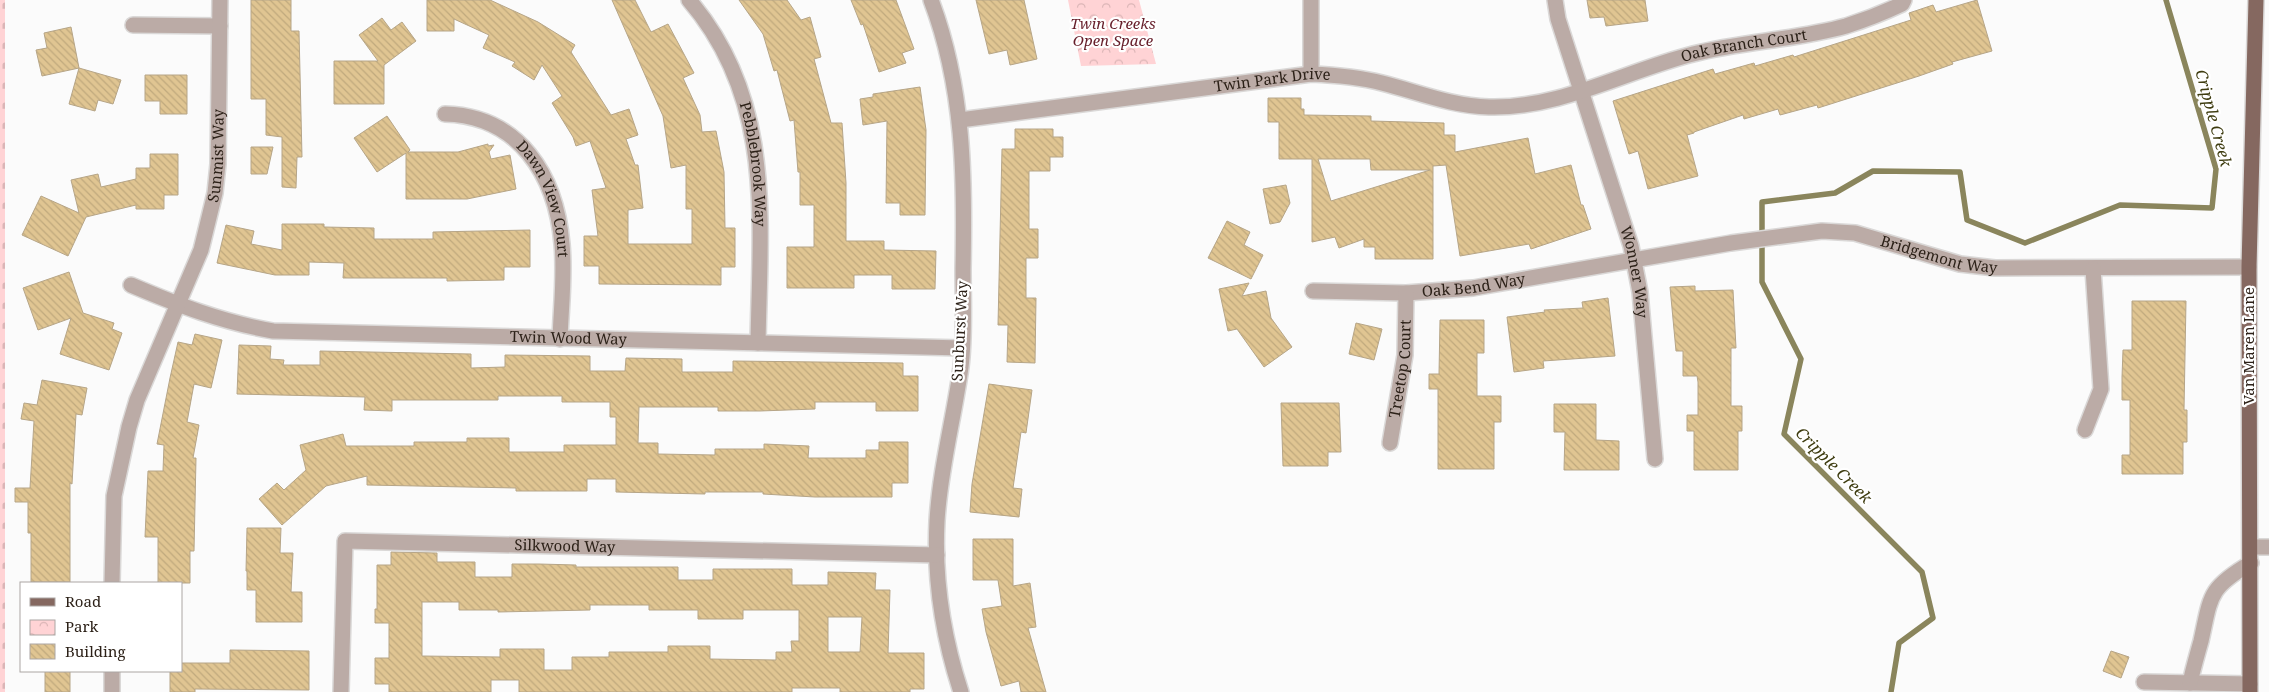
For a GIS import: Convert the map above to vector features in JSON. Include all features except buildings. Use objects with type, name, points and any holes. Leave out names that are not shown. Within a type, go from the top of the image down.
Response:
[{"type":"main road","name":"Van Maren Lane","points":[[2250,688],[2249,268],[2256,0]]},
{"type":"street","name":"Sunmist Way","points":[[112,582],[113,524],[118,468],[137,400],[201,250],[216,194],[220,0]]},
{"type":"street","name":"Pebblebrook Way","points":[[689,0],[712,32],[728,62],[752,128],[761,196],[758,343]]},
{"type":"street","name":"Sunburst Way","points":[[931,0],[952,71],[960,120],[964,192],[962,348],[937,520],[937,554],[944,627],[961,692]]},
{"type":"street","points":[[1311,0],[1311,74]]},
{"type":"street","name":"Wonner Way","points":[[1555,0],[1558,19],[1634,261],[1640,292],[1655,459]]},
{"type":"street","name":"Oak Branch Court","points":[[1580,91],[1694,53],[1844,27],[1874,17],[1902,4],[1904,0]]},
{"type":"street","points":[[133,25],[220,26]]},
{"type":"street","name":"Twin Park Drive","points":[[960,120],[1311,74],[1350,77],[1382,83],[1424,97],[1456,104],[1489,107],[1522,105],[1555,99],[1580,91]]},
{"type":"street","name":"Dawn View Court","points":[[445,114],[471,116],[508,132],[528,151],[543,174],[556,209],[562,245],[560,339]]},
{"type":"street","name":"Bridgemont Way","points":[[1634,261],[1731,243],[1822,231],[1855,233],[1960,264],[1995,268],[2249,268]]},
{"type":"street","name":"Oak Bend Way","points":[[1313,291],[1406,293],[1473,288],[1634,261]]},
{"type":"street","points":[[2084,430],[2101,389],[2093,269]]},
{"type":"street","points":[[131,285],[178,305]]},
{"type":"street","name":"Treetop Court","points":[[1390,443],[1405,355],[1406,293]]},
{"type":"street","name":"Twin Wood Way","points":[[178,305],[239,325],[273,331],[962,348]]},
{"type":"street","name":"Silkwood Way","points":[[341,692],[345,541],[937,554]]},
{"type":"street","points":[[2250,547],[2269,547]]},
{"type":"street","points":[[2190,683],[2209,601],[2219,584],[2250,563]]},
{"type":"street","points":[[112,672],[112,692]]},
{"type":"street","points":[[2144,682],[2190,683],[2250,688]]},
{"type":"green space","points":[[0,0],[5,0],[5,692],[0,692]]},
{"type":"green space","name":"Twin Creeks Open Space","points":[[1068,0],[1139,0],[1156,64],[1081,66]]},
{"type":"waterway","name":"Cripple Creek","points":[[1891,692],[1899,643],[1933,618],[1922,572],[1784,434],[1801,359],[1762,282],[1762,202],[1835,193],[1873,171],[1960,172],[1967,220],[2025,243],[2120,205],[2212,208],[2216,169],[2166,0]]}]
